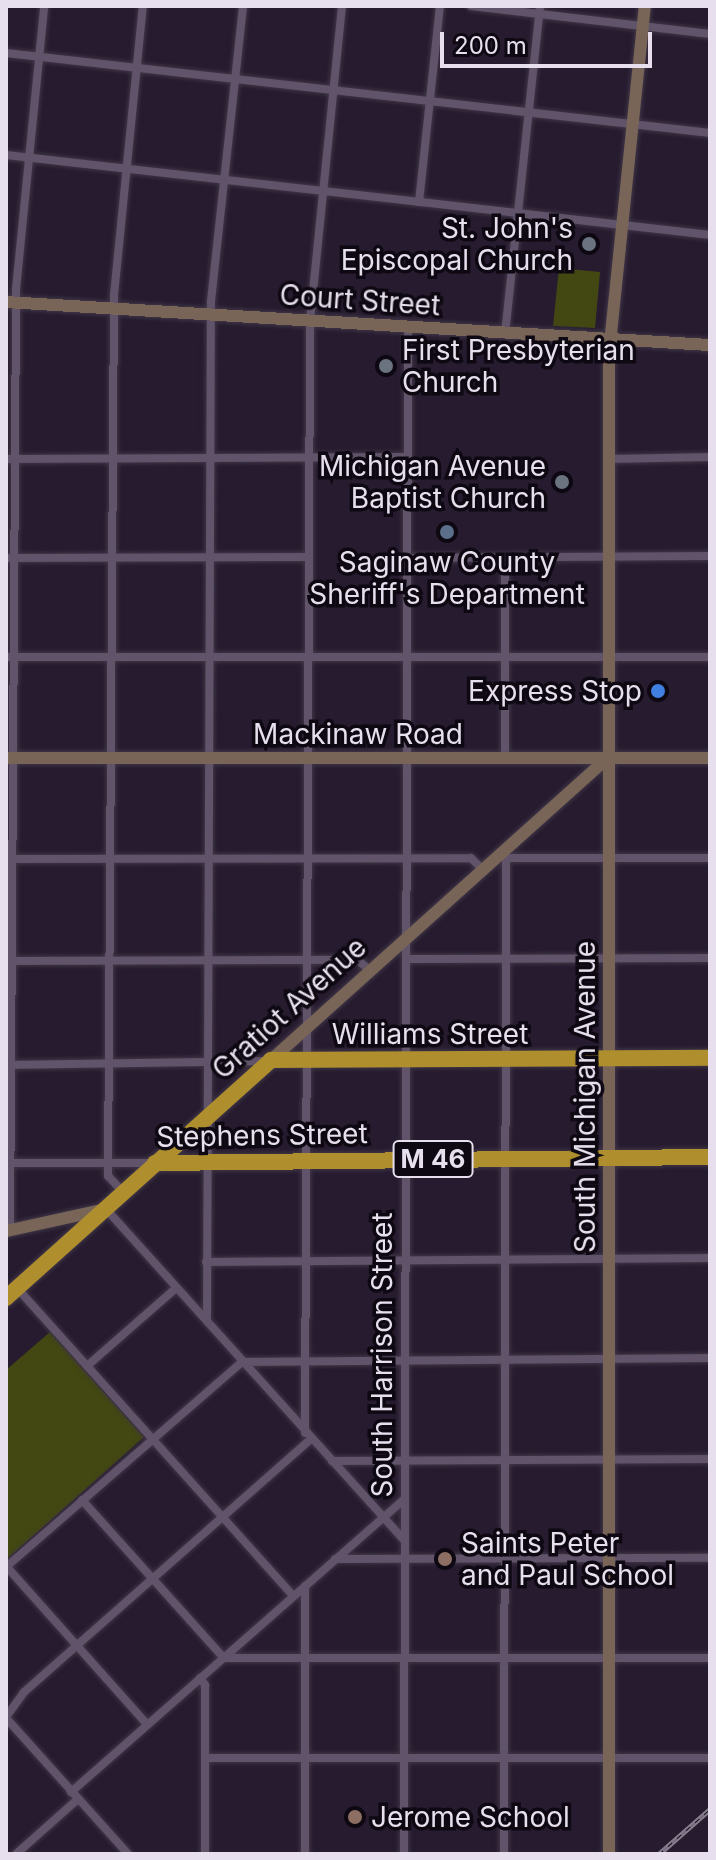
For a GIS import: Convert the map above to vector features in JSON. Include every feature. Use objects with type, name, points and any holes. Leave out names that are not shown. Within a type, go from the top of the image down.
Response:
[{"type":"highway","name":"Williams Street","points":[[271,1060],[710,1058]]},
{"type":"highway","name":"Gratiot Avenue","points":[[12,1293],[271,1060]]},
{"type":"highway","name":"Stephens Street","points":[[155,1163],[710,1157]]},
{"type":"street","points":[[44,6],[11,302],[17,459],[10,558],[8,1231],[106,1209],[403,1539]]},
{"type":"street","points":[[124,1193],[108,1176],[114,308],[143,6]]},
{"type":"street","points":[[207,1321],[213,315],[243,6]]},
{"type":"street","points":[[128,1854],[6,1718],[16,1700],[308,1436],[305,1260],[310,321],[342,6]]},
{"type":"street","points":[[419,202],[440,6]]},
{"type":"street","points":[[471,6],[539,10],[710,34]]},
{"type":"street","name":"South Michigan Avenue","points":[[609,1854],[610,339],[619,225],[645,6]]},
{"type":"street","points":[[505,334],[539,10]]},
{"type":"street","points":[[6,53],[710,133]]},
{"type":"street","points":[[6,155],[710,235]]},
{"type":"street","name":"Court Street","points":[[11,302],[710,345]]},
{"type":"street","name":"South Harrison Street","points":[[404,1854],[408,328]]},
{"type":"street","points":[[6,459],[406,457]]},
{"type":"street","points":[[609,459],[710,457]]},
{"type":"street","points":[[406,558],[710,556]]},
{"type":"street","points":[[10,558],[308,557]]},
{"type":"street","points":[[505,558],[505,758]]},
{"type":"street","points":[[10,657],[710,657]]},
{"type":"street","name":"Gratiot Avenue","points":[[271,1060],[481,868],[502,856],[609,757]]},
{"type":"street","name":"Mackinaw Road","points":[[9,758],[710,758]]},
{"type":"street","points":[[504,1854],[505,958],[502,856],[610,860],[710,858]]},
{"type":"street","points":[[9,860],[471,858],[481,868]]},
{"type":"street","points":[[406,959],[710,958]]},
{"type":"street","points":[[8,961],[358,960],[369,970]]},
{"type":"street","name":"Williams Street","points":[[8,1065],[271,1060]]},
{"type":"street","name":"Stephens Street","points":[[8,1163],[155,1163]]},
{"type":"street","points":[[206,1262],[710,1258]]},
{"type":"street","points":[[87,1366],[176,1288]]},
{"type":"street","points":[[12,1293],[87,1366],[293,1596]]},
{"type":"street","points":[[147,1724],[6,1566],[242,1362],[710,1358]]},
{"type":"street","points":[[332,1461],[710,1459]]},
{"type":"street","points":[[16,1854],[147,1724],[404,1499]]},
{"type":"street","points":[[82,1500],[224,1658],[710,1658]]},
{"type":"street","points":[[335,1559],[710,1558]]},
{"type":"street","points":[[305,1586],[305,1854]]},
{"type":"street","points":[[200,1678],[205,1685],[205,1854]]},
{"type":"street","points":[[206,1758],[710,1758]]},
{"type":"green space","points":[[559,268],[600,272],[595,328],[553,326]]},
{"type":"green space","points":[[50,1332],[144,1437],[6,1560],[6,1370]]},
{"type":"railway","points":[[659,1854],[710,1809]]},
{"type":"place","name":"St. John's Episcopal Church","points":[[589,244]]},
{"type":"place","name":"First Presbyterian Church","points":[[386,366]]},
{"type":"place","name":"Michigan Avenue Baptist Church","points":[[562,482]]},
{"type":"place","name":"Saginaw County Sheriff's Department","points":[[447,532]]},
{"type":"place","name":"Express Stop","points":[[658,691]]},
{"type":"place","name":"Saints Peter and Paul School","points":[[445,1559]]},
{"type":"place","name":"Jerome School","points":[[355,1817]]}]
